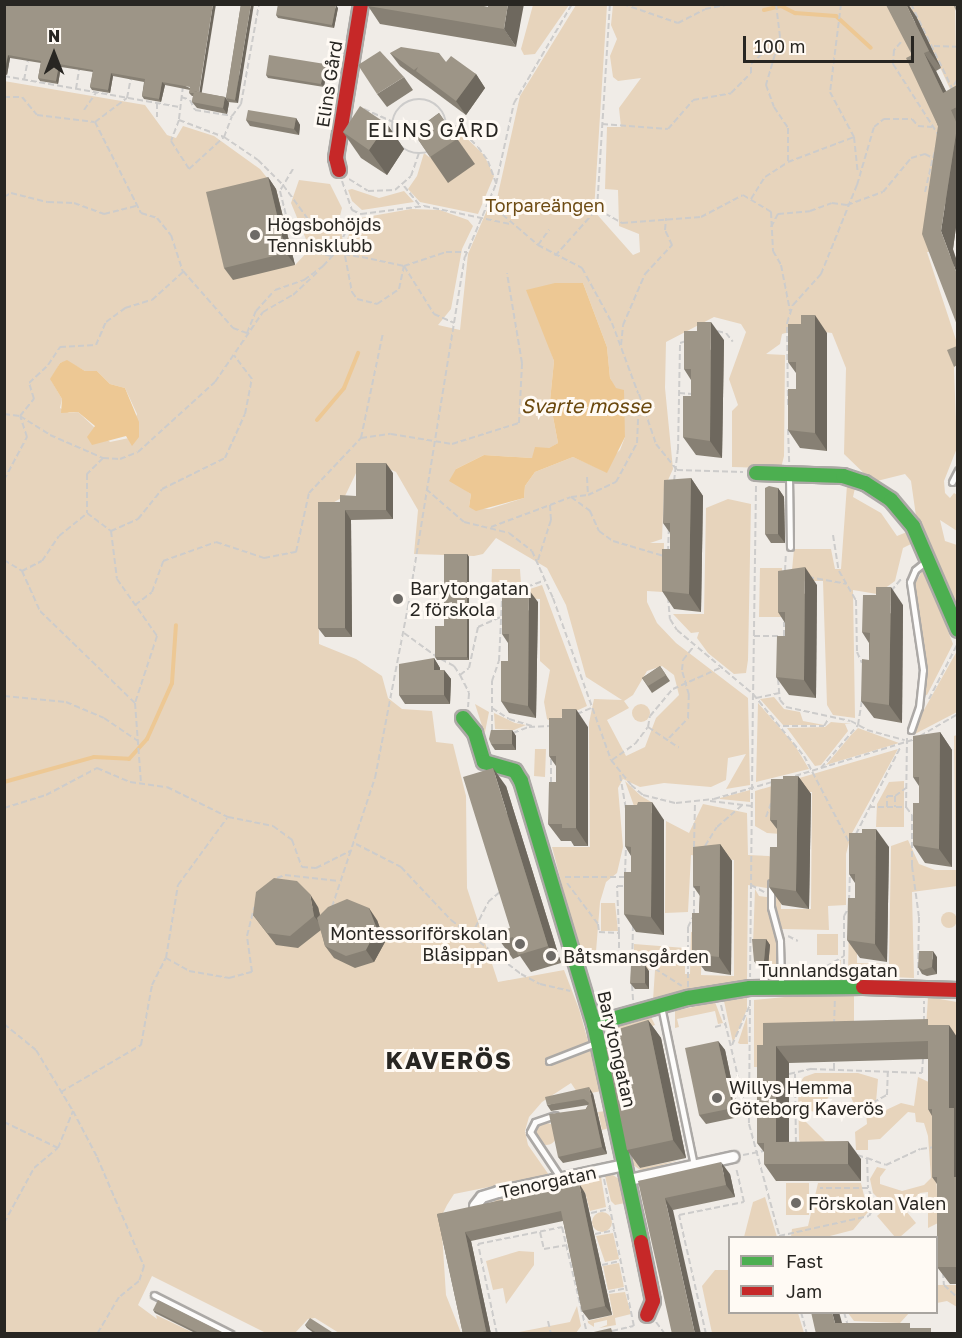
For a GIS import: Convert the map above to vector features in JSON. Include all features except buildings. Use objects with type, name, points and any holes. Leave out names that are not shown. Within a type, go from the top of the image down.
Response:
[{"type":"street","name":"Elins Gård","points":[[339,170],[336,158],[361,4]]},
{"type":"street","points":[[756,473],[843,476],[878,490],[906,516],[957,630]]},
{"type":"street","name":"Barytongatan","points":[[463,718],[475,733],[484,762],[515,771],[521,781],[594,1024],[653,1301],[647,1315]]},
{"type":"street","name":"Tunnlandsgatan","points":[[594,1024],[660,1005],[750,988],[840,986],[957,990]]},
{"type":"street","points":[[628,1180],[734,1157]]},
{"type":"street","name":"Tenorgatan","points":[[475,1206],[482,1197],[498,1192],[625,1165]]},
{"type":"lane","points":[[952,482],[957,470]]},
{"type":"lane","points":[[789,474],[790,547]]},
{"type":"lane","points":[[910,730],[919,707],[923,670],[910,582],[915,570],[927,560]]},
{"type":"lane","points":[[771,873],[771,894],[780,941],[781,986]]},
{"type":"lane","points":[[660,1005],[694,1165]]},
{"type":"lane","points":[[655,1035],[664,1032]]},
{"type":"lane","points":[[549,1061],[598,1042]]},
{"type":"lane","points":[[560,1178],[530,1132],[542,1117],[561,1114]]},
{"type":"lane","points":[[154,1295],[231,1334]]},
{"type":"path","points":[[183,81],[180,120],[171,141],[189,169],[224,137],[232,116],[241,104],[259,4]]},
{"type":"path","points":[[328,916],[355,843],[375,778],[403,632],[432,440],[466,252],[496,184],[514,103],[572,4]]},
{"type":"path","points":[[555,256],[597,209],[610,4]]},
{"type":"path","points":[[622,4],[678,23],[705,9],[731,4]]},
{"type":"path","points":[[776,4],[780,37],[766,85],[774,107],[788,128],[788,162]]},
{"type":"path","points":[[841,4],[830,92],[854,137],[858,177]]},
{"type":"path","points":[[911,4],[954,85],[957,100]]},
{"type":"path","points":[[602,124],[668,129],[693,100],[731,93],[751,73],[751,64],[780,37]]},
{"type":"path","points":[[901,42],[894,50],[893,64],[946,148]]},
{"type":"path","points":[[933,46],[957,47]]},
{"type":"path","points":[[24,80],[30,48]]},
{"type":"path","points":[[75,89],[81,59]]},
{"type":"path","points":[[4,97],[22,97],[37,115],[95,122],[127,98],[132,69]]},
{"type":"path","points":[[4,76],[180,107]]},
{"type":"path","points":[[954,85],[957,78]]},
{"type":"path","points":[[84,110],[96,93]]},
{"type":"path","points":[[181,97],[190,100],[195,110],[232,116]]},
{"type":"path","points":[[422,99],[439,107],[446,122],[441,142],[425,152],[418,153],[397,141],[393,122],[405,104],[422,99]]},
{"type":"path","points":[[157,103],[158,117]]},
{"type":"path","points":[[362,109],[393,122],[416,124]]},
{"type":"path","points":[[788,408],[787,335],[791,312],[797,297],[821,274],[858,177],[874,127],[884,119],[912,119],[918,126],[932,127]]},
{"type":"path","points":[[180,120],[224,137],[258,160],[283,185],[308,219]]},
{"type":"path","points":[[95,122],[141,213],[157,218],[171,235],[183,272],[233,328],[247,333]]},
{"type":"path","points":[[437,122],[446,122],[459,127],[488,161],[496,184]]},
{"type":"path","points":[[751,200],[765,177],[788,162],[854,137]]},
{"type":"path","points":[[925,192],[934,143],[940,139]]},
{"type":"path","points":[[424,144],[425,152]]},
{"type":"path","points":[[339,170],[368,191],[389,191],[404,186],[414,172],[418,153]]},
{"type":"path","points":[[771,227],[778,214],[810,211],[832,203],[847,205],[884,192],[911,158],[925,154],[933,158],[940,157]]},
{"type":"path","points":[[293,169],[280,191],[290,231],[308,219],[348,224]]},
{"type":"path","points":[[339,170],[346,200],[356,212],[368,214],[420,206],[481,221],[510,224]]},
{"type":"path","points":[[404,186],[420,206]]},
{"type":"path","points":[[4,197],[11,192],[48,202],[74,203],[104,214],[137,206]]},
{"type":"path","points":[[597,209],[622,223],[701,217],[744,195],[771,212],[773,251],[781,265],[791,312]]},
{"type":"path","points":[[489,203],[510,224],[538,245],[555,256],[582,268],[612,323],[656,444],[677,470],[756,473],[749,1124]]},
{"type":"path","points":[[4,414],[20,416],[50,435],[103,458],[120,459],[138,452],[215,382],[263,312],[293,295],[335,253],[356,212]]},
{"type":"path","points":[[620,348],[623,325],[645,274],[672,245],[665,230],[666,218]]},
{"type":"path","points":[[348,224],[362,257]]},
{"type":"path","points":[[538,245],[549,230]]},
{"type":"path","points":[[299,248],[332,256]]},
{"type":"path","points":[[335,253],[404,266],[446,252],[466,252]]},
{"type":"path","points":[[345,256],[352,292],[366,303],[377,304],[393,296],[402,284],[404,266]]},
{"type":"path","points":[[247,333],[256,311],[275,290],[304,280],[323,266]]},
{"type":"path","points":[[404,266],[429,308],[454,323]]},
{"type":"path","points":[[20,416],[34,399],[29,383],[48,365],[60,347],[96,345],[106,322],[125,308],[152,300],[183,272]]},
{"type":"path","points":[[135,605],[152,592],[163,561],[216,542],[264,558],[296,552],[309,493],[347,448],[361,438],[391,434],[452,444],[519,423],[522,363],[507,273]]},
{"type":"path","points":[[708,332],[726,333],[733,342]]},
{"type":"path","points":[[361,438],[382,333]]},
{"type":"path","points":[[673,484],[677,470],[681,343],[690,339]]},
{"type":"path","points":[[111,531],[138,519],[162,489],[225,458],[245,414],[252,379],[234,355]]},
{"type":"path","points":[[788,386],[796,386]]},
{"type":"path","points":[[680,393],[698,396]]},
{"type":"path","points":[[490,527],[570,497],[588,495],[616,482],[637,443],[639,394]]},
{"type":"path","points":[[788,398],[800,398]]},
{"type":"path","points":[[679,407],[690,407]]},
{"type":"path","points":[[4,480],[27,437],[20,416]]},
{"type":"path","points":[[788,419],[789,474]]},
{"type":"path","points":[[87,513],[87,474],[103,458]]},
{"type":"path","points":[[587,477],[588,495]]},
{"type":"path","points":[[426,489],[464,522],[490,527],[525,543],[538,560],[611,760],[620,775],[643,795],[661,802]]},
{"type":"path","points":[[570,497],[590,511],[599,531],[613,541],[668,558],[669,517]]},
{"type":"path","points":[[538,560],[551,520],[550,506]]},
{"type":"path","points":[[87,513],[111,531],[117,579],[157,636],[135,703],[141,783]]},
{"type":"path","points":[[22,571],[42,561],[59,536],[87,513]]},
{"type":"path","points":[[833,535],[836,564],[859,609],[857,652],[862,659],[862,669]]},
{"type":"path","points":[[785,579],[785,554],[790,547]]},
{"type":"path","points":[[4,560],[22,571],[40,611],[135,703]]},
{"type":"path","points":[[803,577],[846,584]]},
{"type":"path","points":[[884,595],[902,578]]},
{"type":"path","points":[[492,733],[492,708],[502,600],[510,593],[546,580]]},
{"type":"path","points":[[668,588],[670,619],[694,646],[753,694],[782,726],[813,771],[850,844],[850,855]]},
{"type":"path","points":[[754,636],[784,636],[784,614]]},
{"type":"path","points":[[460,675],[469,668],[477,629],[500,617]]},
{"type":"path","points":[[403,632],[454,666],[469,693],[463,718]]},
{"type":"path","points":[[925,706],[957,643]]},
{"type":"path","points":[[669,738],[688,718],[689,695],[684,685],[683,660],[694,646]]},
{"type":"path","points":[[611,760],[635,744],[648,727],[650,716],[673,689],[722,667]]},
{"type":"path","points":[[784,673],[778,679],[778,693],[786,707],[858,724],[905,740]]},
{"type":"path","points":[[821,768],[858,724],[862,690]]},
{"type":"path","points":[[756,698],[778,693]]},
{"type":"path","points":[[4,696],[66,702],[104,718],[138,741]]},
{"type":"path","points":[[492,708],[509,719],[536,727]]},
{"type":"path","points":[[568,718],[591,708]]},
{"type":"path","points":[[793,776],[901,747],[957,714]]},
{"type":"path","points":[[782,726],[824,726],[829,718]]},
{"type":"path","points":[[509,733],[559,723]]},
{"type":"path","points":[[551,726],[551,737]]},
{"type":"path","points":[[648,727],[669,738],[679,748]]},
{"type":"path","points":[[910,730],[905,740],[906,807],[912,814],[912,866],[919,917],[917,989]]},
{"type":"path","points":[[475,733],[500,733]]},
{"type":"path","points":[[850,844],[901,747]]},
{"type":"path","points":[[550,794],[551,749]]},
{"type":"path","points":[[4,808],[46,795],[97,768],[130,782],[167,787],[228,817],[259,822],[284,833],[292,840],[302,867],[308,868],[352,850]]},
{"type":"path","points":[[620,775],[627,813]]},
{"type":"path","points":[[655,804],[695,802],[783,779]]},
{"type":"path","points":[[887,807],[887,796],[895,796],[906,788]]},
{"type":"path","points":[[766,817],[774,795]]},
{"type":"path","points":[[895,796],[895,807]]},
{"type":"path","points":[[705,800],[752,806]]},
{"type":"path","points":[[694,858],[695,802]]},
{"type":"path","points":[[702,852],[717,827],[743,804]]},
{"type":"path","points":[[870,807],[906,807]]},
{"type":"path","points":[[61,1092],[141,1046],[143,1017],[152,985],[166,958],[178,885],[228,817]]},
{"type":"path","points":[[355,843],[401,867],[471,936],[540,984],[585,992]]},
{"type":"path","points":[[626,845],[625,877],[632,886],[617,886],[620,911],[619,954],[632,954],[688,989],[688,927],[694,915],[694,881]]},
{"type":"path","points":[[834,1031],[844,956],[850,866]]},
{"type":"path","points":[[268,882],[285,875],[340,881]]},
{"type":"path","points":[[619,933],[599,932],[598,924],[559,877],[625,877]]},
{"type":"path","points":[[751,885],[771,894]]},
{"type":"path","points":[[471,936],[488,902],[503,889],[506,898]]},
{"type":"path","points":[[166,958],[199,973],[229,978],[252,972],[247,936],[259,899]]},
{"type":"path","points":[[620,911],[626,911]]},
{"type":"path","points":[[633,921],[633,1012]]},
{"type":"path","points":[[813,974],[844,956]]},
{"type":"path","points":[[719,993],[755,1151],[779,1236]]},
{"type":"path","points":[[731,1046],[750,1005]]},
{"type":"path","points":[[924,1016],[924,1028]]},
{"type":"path","points":[[4,1024],[36,1050],[73,1112],[97,1156],[144,1266],[138,1281],[119,1297],[97,1334]]},
{"type":"path","points":[[715,1027],[726,1024]]},
{"type":"path","points":[[922,1073],[923,1059]]},
{"type":"path","points":[[834,1063],[834,1070]]},
{"type":"path","points":[[789,1074],[834,1070],[922,1073],[930,1076]]},
{"type":"path","points":[[865,1107],[887,1095],[888,1072]]},
{"type":"path","points":[[750,1074],[759,1074]]},
{"type":"path","points":[[795,1074],[796,1151]]},
{"type":"path","points":[[4,1223],[34,1168],[58,1148],[73,1112]]},
{"type":"path","points":[[4,1122],[58,1148]]},
{"type":"path","points":[[852,1154],[886,1165],[921,1149],[941,1147]]},
{"type":"path","points":[[706,1334],[679,1215],[744,1202],[734,1157],[755,1151],[770,1151]]},
{"type":"path","points":[[783,1236],[869,1216],[875,1204],[868,1188],[867,1158]]},
{"type":"path","points":[[601,1334],[634,1326],[602,1170]]},
{"type":"path","points":[[820,1188],[868,1188]]},
{"type":"path","points":[[591,1213],[610,1209]]},
{"type":"path","points":[[497,1334],[478,1244],[562,1227],[587,1334]]},
{"type":"path","points":[[595,1234],[615,1230]]},
{"type":"path","points":[[540,1232],[544,1249],[566,1245]]},
{"type":"path","points":[[602,1265],[621,1260]]},
{"type":"path","points":[[943,1263],[944,1285],[957,1298]]},
{"type":"path","points":[[609,1292],[627,1288]]},
{"type":"path","points":[[802,1314],[807,1334]]},
{"type":"path","points":[[845,1314],[848,1326],[858,1326]]},
{"type":"path","points":[[548,1321],[551,1334]]},
{"type":"green space","name":"Torpareängen","points":[[955,4],[957,104],[916,15],[898,23],[950,144],[933,252],[927,252],[957,343],[954,369],[957,448],[944,481],[945,493],[950,498],[954,493],[957,495],[957,531],[940,520],[945,541],[957,545],[957,615],[916,516],[911,481],[905,474],[873,482],[844,454],[846,368],[832,333],[800,329],[782,334],[780,344],[766,354],[785,355],[784,456],[781,468],[732,467],[732,411],[738,405],[729,379],[746,332],[741,324],[714,317],[666,342],[665,388],[673,469],[664,489],[662,539],[650,543],[664,543],[663,592],[647,591],[647,602],[657,623],[676,643],[748,698],[750,785],[726,789],[746,754],[728,758],[726,780],[711,787],[664,783],[640,787],[623,779],[618,788],[623,847],[617,873],[606,882],[600,902],[595,964],[581,958],[552,847],[590,847],[589,723],[594,699],[622,700],[586,677],[566,605],[547,568],[496,538],[483,554],[474,556],[414,554],[418,510],[396,472],[385,467],[357,471],[345,496],[318,511],[319,644],[356,659],[382,676],[388,698],[402,709],[432,711],[436,742],[453,744],[466,796],[467,888],[498,982],[564,970],[579,1009],[602,1091],[579,1095],[571,1083],[542,1102],[529,1117],[525,1131],[528,1145],[549,1175],[454,1194],[447,1205],[441,1217],[446,1295],[461,1333],[339,1333],[315,1318],[308,1319],[295,1333],[266,1333],[152,1276],[138,1305],[157,1319],[156,1315],[194,1333],[5,1333],[4,81],[145,105],[167,135],[176,138],[183,126],[214,136],[260,169],[276,189],[295,265],[310,249],[291,203],[299,180],[330,184],[342,208],[339,220],[344,247],[355,219],[411,209],[440,210],[468,220],[473,226],[462,249],[451,309],[438,325],[460,330],[468,254],[487,210],[496,203],[520,96],[576,5],[607,5],[594,211],[633,255],[640,252],[639,234],[619,226],[618,190],[605,189],[607,127],[621,127],[619,108],[641,78],[618,81],[613,77],[610,56],[617,39],[611,25],[613,5]],"holes":[[[583,283],[607,347],[610,378],[626,411],[623,416],[625,437],[620,450],[611,458],[607,472],[573,457],[535,472],[525,486],[524,498],[489,509],[469,507],[471,494],[465,490],[456,469],[484,455],[532,458],[558,443],[550,401],[554,361],[537,311]],[[67,361],[85,371],[97,371],[110,384],[125,388],[137,414],[129,438],[110,442],[78,412],[69,413],[60,408],[62,399],[51,380],[60,363]],[[662,666],[674,675],[679,695],[656,718],[645,747],[626,756],[607,720],[629,708],[624,701],[633,695],[647,671]]]},
{"type":"green space","points":[[533,5],[569,5],[535,54],[524,55],[521,49]]},
{"type":"green space","points":[[455,127],[484,155],[494,176],[478,214],[420,202],[408,189],[417,176],[424,153],[429,157],[474,165],[457,139],[452,139]]},
{"type":"green space","points":[[352,189],[379,198],[404,191],[414,202],[362,210],[352,201],[348,190]]},
{"type":"green space","points":[[847,485],[855,488],[853,497],[881,513],[897,536],[907,532],[911,544],[903,548],[895,581],[877,594],[853,590],[855,718],[833,715],[827,705],[823,581],[791,581],[794,549],[831,549],[835,569],[841,569]]},
{"type":"green space","points":[[728,499],[751,504],[748,660],[746,673],[734,674],[708,653],[697,638],[699,632],[691,633],[673,614],[704,614],[706,508]]},
{"type":"green space","points":[[760,568],[782,568],[781,617],[759,617]]},
{"type":"green space","points":[[924,568],[953,644],[927,695],[923,694],[926,664],[913,587]]},
{"type":"green space","points":[[492,569],[520,569],[521,584],[501,595],[491,595]]},
{"type":"green space","points":[[542,585],[587,706],[552,722],[547,719],[544,702],[550,670],[540,661],[540,599],[523,598],[504,606],[512,595]]},
{"type":"green space","points":[[957,651],[957,712],[913,735],[916,724]]},
{"type":"green space","points":[[774,697],[784,709],[800,712],[803,721],[824,725],[783,725],[760,699]]},
{"type":"green space","points":[[758,703],[794,744],[809,769],[756,782]]},
{"type":"green space","points":[[475,704],[489,712],[485,732],[484,732]]},
{"type":"green space","points":[[641,704],[647,707],[650,713],[647,719],[641,722],[635,719],[632,713],[635,707]]},
{"type":"green space","points":[[494,713],[515,723],[526,725],[514,730],[495,729]]},
{"type":"green space","points":[[831,722],[852,724],[845,724],[848,731],[821,765],[815,766],[787,728],[825,727]]},
{"type":"green space","points":[[858,728],[899,743],[826,765],[851,735]]},
{"type":"green space","points":[[957,735],[957,886],[912,892],[914,978],[848,975],[849,919],[857,918],[857,963],[889,964],[891,846],[908,840],[919,864],[935,870],[956,870],[954,736]]},
{"type":"green space","points":[[535,749],[546,749],[545,777],[534,776]]},
{"type":"green space","points":[[898,749],[851,835],[846,854],[846,905],[828,906],[829,930],[782,929],[773,896],[767,888],[748,885],[747,980],[653,1000],[655,970],[634,969],[634,944],[685,948],[685,974],[690,974],[691,932],[702,931],[701,975],[734,976],[734,860],[691,855],[688,912],[665,913],[666,821],[689,833],[703,804],[747,813],[748,855],[769,856],[780,864],[781,909],[811,909],[812,792],[796,792],[781,834],[767,833],[755,826],[755,791]]},
{"type":"green space","points":[[625,781],[641,796],[653,803],[634,806]]},
{"type":"green space","points":[[904,781],[904,827],[876,827],[877,804],[889,782]]},
{"type":"green space","points":[[750,790],[750,802],[720,799],[720,798]]},
{"type":"green space","points":[[755,889],[759,896],[767,897],[778,939],[777,975],[766,979],[770,945],[753,944]]},
{"type":"green space","points":[[601,903],[615,903],[618,931],[601,931]]},
{"type":"green space","points":[[946,912],[952,912],[957,920],[955,926],[946,928],[941,923],[941,917]]},
{"type":"green space","points":[[817,934],[838,934],[838,955],[817,955]]},
{"type":"green space","points":[[841,960],[841,977],[811,976],[826,969]]},
{"type":"green space","points":[[795,996],[854,996],[854,1023],[767,1067],[754,1067],[754,1000]]},
{"type":"green space","points":[[928,997],[957,1002],[957,1043],[926,1028]]},
{"type":"green space","points":[[747,998],[747,1009],[733,1043],[724,1001]]},
{"type":"green space","points":[[715,1002],[723,1023],[718,1024],[715,1011],[677,1019],[679,1027],[675,1028],[675,1011]]},
{"type":"green space","points":[[747,1016],[748,1044],[740,1044],[738,1043]]},
{"type":"green space","points":[[651,1017],[655,1025],[618,1040],[613,1050],[639,1168],[680,1160],[642,1171],[633,1165],[606,1038],[615,1027]]},
{"type":"green space","points":[[815,1073],[858,1073],[878,1079],[876,1102],[886,1110],[901,1103],[914,1106],[918,1077],[933,1084],[938,1223],[928,1228],[928,1192],[920,1193],[911,1201],[897,1200],[916,1223],[901,1236],[894,1236],[877,1216],[895,1200],[879,1199],[873,1193],[870,1179],[877,1167],[886,1169],[880,1177],[880,1184],[902,1191],[924,1185],[931,1178],[928,1136],[924,1123],[916,1122],[915,1113],[908,1112],[880,1139],[868,1140],[868,1150],[856,1150],[855,1132],[867,1124],[866,1112],[855,1107],[846,1084],[839,1084],[817,1112],[809,1111],[805,1121],[825,1141],[843,1142],[803,1147],[799,1140],[798,1085],[804,1077]]},
{"type":"green space","points":[[606,1111],[610,1128],[602,1130],[598,1112]]},
{"type":"green space","points":[[546,1123],[554,1126],[557,1134],[554,1142],[546,1145],[538,1142],[535,1134],[538,1126]]},
{"type":"green space","points":[[613,1175],[622,1181],[625,1203],[615,1205],[611,1201],[605,1176]]},
{"type":"green space","points":[[601,1177],[606,1207],[590,1211],[585,1192],[486,1213],[497,1198]]},
{"type":"green space","points":[[786,1183],[809,1183],[809,1215],[786,1215]]},
{"type":"green space","points":[[818,1183],[861,1183],[868,1212],[853,1230],[830,1236],[791,1236],[792,1229],[808,1226]]},
{"type":"green space","points":[[765,1197],[777,1236],[744,1236],[753,1202]]},
{"type":"green space","points":[[602,1212],[609,1215],[612,1222],[609,1229],[602,1232],[595,1229],[592,1222],[595,1215]]},
{"type":"green space","points":[[613,1233],[619,1259],[605,1262],[596,1236]]},
{"type":"green space","points":[[519,1251],[534,1252],[534,1265],[506,1304],[503,1288],[493,1290],[486,1261]]},
{"type":"green space","points":[[619,1263],[624,1287],[608,1290],[603,1266]]},
{"type":"green space","points":[[715,1270],[728,1270],[728,1314],[798,1314],[804,1333],[712,1333],[702,1286]]},
{"type":"green space","points":[[938,1285],[957,1285],[957,1307],[947,1301],[938,1303]]},
{"type":"green space","points":[[625,1292],[631,1314],[615,1318],[616,1325],[599,1328],[607,1325],[607,1320],[594,1323],[594,1327],[588,1323],[587,1316],[588,1321],[613,1315],[609,1294]]},
{"type":"green space","points":[[577,1306],[581,1326],[576,1333],[514,1333],[570,1322]]},
{"type":"green space","points":[[849,1314],[908,1314],[900,1323],[854,1321]]},
{"type":"water","name":"Svarte mosse","points":[[555,283],[583,283],[607,347],[610,378],[616,388],[624,390],[625,437],[607,473],[573,457],[535,472],[525,486],[524,498],[476,511],[469,507],[471,494],[449,481],[456,469],[484,455],[532,458],[535,447],[549,448],[558,443],[550,401],[554,361],[526,290]]},
{"type":"water","points":[[67,360],[85,371],[97,371],[110,384],[125,388],[139,422],[139,437],[132,446],[126,436],[92,445],[87,437],[95,426],[78,412],[61,413],[62,399],[50,379],[60,363]]},
{"type":"waterway","points":[[764,10],[781,6],[795,13],[836,16],[871,48]]},
{"type":"waterway","points":[[317,420],[344,388],[358,353]]},
{"type":"waterway","points":[[4,782],[94,757],[129,759],[147,739],[172,683],[176,625]]},
{"type":"traffic: fast","points":[[756,473],[843,476],[865,483],[891,500],[913,526],[958,630]]},
{"type":"traffic: fast","points":[[463,718],[475,733],[484,762],[515,771],[521,781],[594,1024],[641,1242]]},
{"type":"traffic: fast","points":[[594,1024],[688,998],[750,988],[863,987]]},
{"type":"traffic: jam","points":[[339,170],[336,158],[361,4]]},
{"type":"traffic: jam","points":[[863,987],[958,990]]},
{"type":"traffic: jam","points":[[641,1242],[653,1301],[647,1315]]},
{"type":"place","name":"Högsbohöjds Tennisklubb","points":[[255,235]]},
{"type":"place","name":"Barytongatan 2 förskola","points":[[398,599]]},
{"type":"place","name":"Montessoriförskolan Blåsippan","points":[[520,944]]},
{"type":"place","name":"Båtsmansgården","points":[[551,956]]},
{"type":"place","name":"Willys Hemma Göteborg Kaverös","points":[[717,1098]]},
{"type":"place","name":"Förskolan Valen","points":[[796,1203]]},
{"type":"district","name":"ELINS GÅRD","points":[[434,129]]},
{"type":"district","name":"KAVERÖS","points":[[449,1060]]}]
